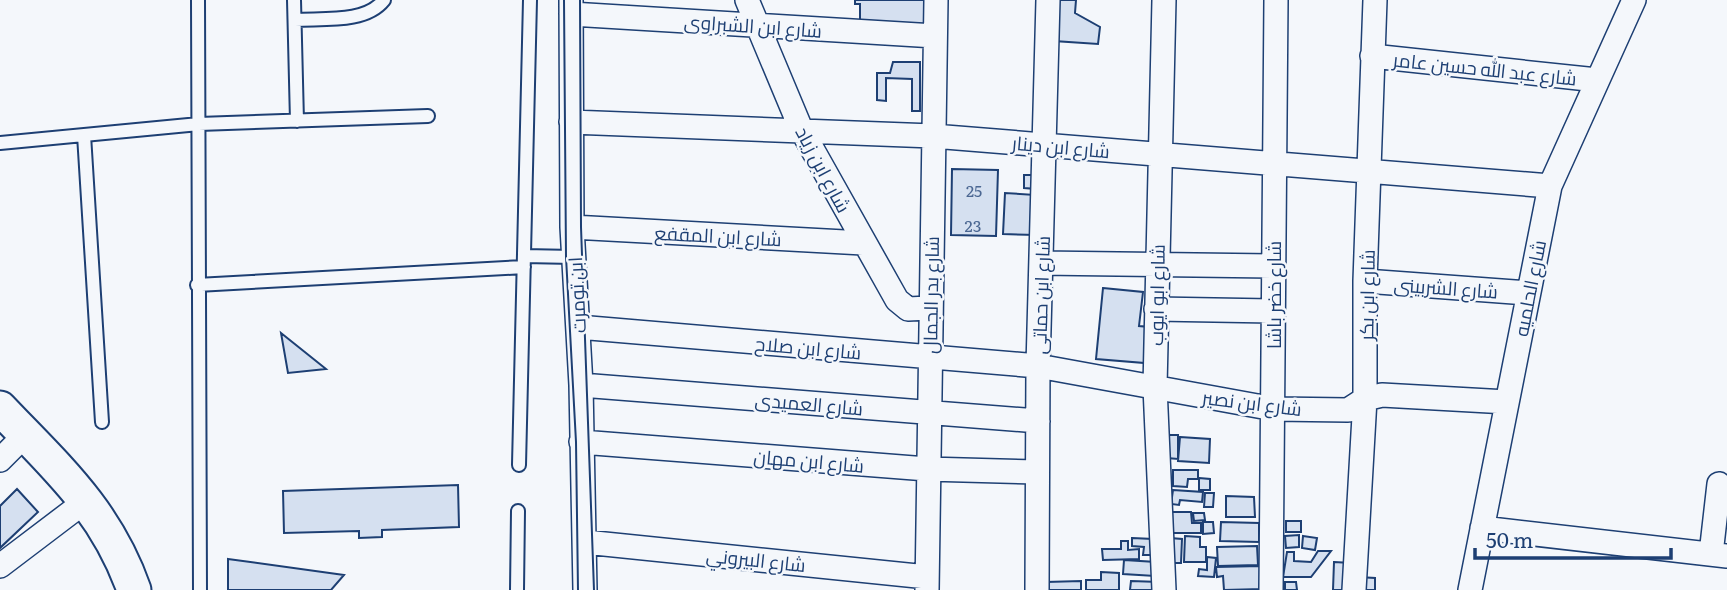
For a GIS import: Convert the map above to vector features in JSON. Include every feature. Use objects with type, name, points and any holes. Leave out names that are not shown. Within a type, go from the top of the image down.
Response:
[{"type":"street","name":"شارع ابن زياد","points":[[747,0],[801,129],[863,243],[900,304],[908,309],[929,308]]},
{"type":"street","name":"شارع بدر الجمال","points":[[927,584],[928,357],[936,0]]},
{"type":"street","name":"شارع ابن حماتى","points":[[1037,590],[1038,366],[1048,0]]},
{"type":"street","name":"شارع ابو ايوب","points":[[1164,0],[1155,387],[1164,590]]},
{"type":"street","name":"شارع خضر باشا","points":[[1271,590],[1276,0]]},
{"type":"street","name":"شارع ابن بكر","points":[[1354,590],[1365,399],[1365,281],[1374,0]]},
{"type":"street","name":"شارع الحلميه","points":[[1470,590],[1550,186],[1634,0]]},
{"type":"street","name":"شارع ابن الشبراوى","points":[[571,7],[758,25],[935,36]]},
{"type":"street","name":"ابن تومرت","points":[[571,7],[572,227],[581,385],[585,590]]},
{"type":"street","name":"شارع عبد الله حسين عامر","points":[[1372,57],[1597,80]]},
{"type":"street","name":"شارع ابن دينار","points":[[571,121],[933,136],[1550,186]]},
{"type":"street","name":"شارع ابن المقفع","points":[[572,227],[863,243]]},
{"type":"street","points":[[1041,263],[1273,266]]},
{"type":"street","name":"شارع الشربينى","points":[[1365,281],[1528,293]]},
{"type":"street","points":[[1156,309],[1273,310]]},
{"type":"street","name":"شارع ابن صلاح","points":[[578,327],[1038,366]]},
{"type":"street","name":"شارع ابن نصير","points":[[1038,366],[1274,408],[1348,410],[1365,399],[1382,395],[1507,402]]},
{"type":"street","name":"شارع العميدى","points":[[581,385],[1038,421]]},
{"type":"street","points":[[0,408],[87,500],[117,548],[134,590]]},
{"type":"street","points":[[0,460],[25,435]]},
{"type":"street","name":"شارع ابن مهان","points":[[581,442],[927,469],[1037,472]]},
{"type":"street","points":[[1482,528],[1719,555],[1719,484]]},
{"type":"street","points":[[0,566],[87,500]]},
{"type":"street","name":"شارع البيروني","points":[[585,542],[927,584]]},
{"type":"lane","points":[[198,0],[200,590]]},
{"type":"lane","points":[[295,0],[297,121]]},
{"type":"lane","points":[[295,20],[351,17],[378,8],[384,0]]},
{"type":"lane","points":[[519,465],[530,0]]},
{"type":"lane","points":[[0,143],[200,124],[428,116]]},
{"type":"lane","points":[[84,135],[102,422]]},
{"type":"lane","points":[[197,285],[574,257]]},
{"type":"lane","points":[[517,590],[518,512]]},
{"type":"building","points":[[855,0],[926,0],[926,27],[860,27],[860,4],[855,4]]},
{"type":"building","points":[[1057,0],[1076,0],[1075,13],[1100,27],[1098,44],[1054,41]]},
{"type":"building","points":[[893,62],[920,62],[920,111],[912,111],[912,79],[886,78],[886,101],[877,100],[877,73],[890,73]]},
{"type":"building","points":[[952,169],[998,170],[996,236],[951,235]]},
{"type":"building","points":[[1024,175],[1039,175],[1036,235],[1003,234],[1005,193],[1035,195],[1036,189],[1024,188]]},
{"type":"building","points":[[1103,288],[1143,292],[1139,326],[1150,327],[1146,373],[1144,363],[1096,359]]},
{"type":"building","points":[[281,333],[326,369],[288,373]]},
{"type":"building","points":[[1167,435],[1178,435],[1178,459],[1167,458]]},
{"type":"building","points":[[1180,437],[1210,439],[1209,463],[1178,461]]},
{"type":"building","points":[[1173,470],[1198,470],[1198,479],[1188,479],[1187,487],[1173,486]]},
{"type":"building","points":[[1199,478],[1210,479],[1210,490],[1199,490]]},
{"type":"building","points":[[458,485],[459,527],[382,530],[382,537],[359,538],[359,531],[284,533],[283,491]]},
{"type":"building","points":[[17,489],[38,512],[0,548],[0,506]]},
{"type":"building","points":[[1173,490],[1203,492],[1202,502],[1180,500],[1179,505],[1171,504]]},
{"type":"building","points":[[1205,493],[1214,493],[1213,507],[1204,507]]},
{"type":"building","points":[[1226,496],[1254,497],[1255,517],[1226,517]]},
{"type":"building","points":[[1169,512],[1191,512],[1192,523],[1201,523],[1201,533],[1170,533]]},
{"type":"building","points":[[1193,513],[1204,513],[1205,520],[1194,521]]},
{"type":"building","points":[[1286,521],[1301,521],[1301,532],[1286,532]]},
{"type":"building","points":[[1203,522],[1213,522],[1214,533],[1203,534]]},
{"type":"building","points":[[1221,522],[1259,523],[1259,542],[1220,541]]},
{"type":"building","points":[[1299,535],[1299,547],[1286,548],[1285,536]]},
{"type":"building","points":[[1185,536],[1200,537],[1200,547],[1206,547],[1206,562],[1184,562]]},
{"type":"building","points":[[1303,536],[1317,538],[1315,550],[1302,548]]},
{"type":"building","points":[[1132,538],[1153,539],[1152,555],[1143,555],[1144,547],[1132,546]]},
{"type":"building","points":[[1170,538],[1182,539],[1181,563],[1169,563]]},
{"type":"building","points":[[1121,541],[1128,541],[1128,550],[1139,549],[1139,559],[1103,560],[1102,549],[1121,549]]},
{"type":"building","points":[[1257,546],[1258,565],[1218,566],[1217,547]]},
{"type":"building","points":[[1318,551],[1331,551],[1311,577],[1283,577],[1287,552],[1294,552],[1294,561],[1311,562]]},
{"type":"building","points":[[1207,557],[1216,558],[1214,577],[1198,576],[1199,569],[1207,570]]},
{"type":"building","points":[[228,559],[344,575],[331,590],[228,590]]},
{"type":"building","points":[[1124,560],[1156,562],[1155,576],[1123,574]]},
{"type":"building","points":[[1334,562],[1351,563],[1350,590],[1333,590]]},
{"type":"building","points":[[1261,566],[1262,589],[1224,590],[1223,576],[1217,577],[1216,567]]},
{"type":"building","points":[[1101,572],[1119,573],[1119,590],[1086,590],[1086,580],[1101,580]]},
{"type":"building","points":[[1358,577],[1375,578],[1375,590],[1358,590]]},
{"type":"building","points":[[1081,581],[1081,590],[1046,590],[1046,582]]},
{"type":"building","points":[[1131,581],[1160,582],[1159,590],[1130,590]]},
{"type":"building","points":[[1285,582],[1296,582],[1297,590],[1285,590]]},
{"type":"tram line","points":[[564,0],[566,257],[576,442],[578,590]]},
{"type":"tram line","points":[[580,0],[581,227],[594,590]]}]
